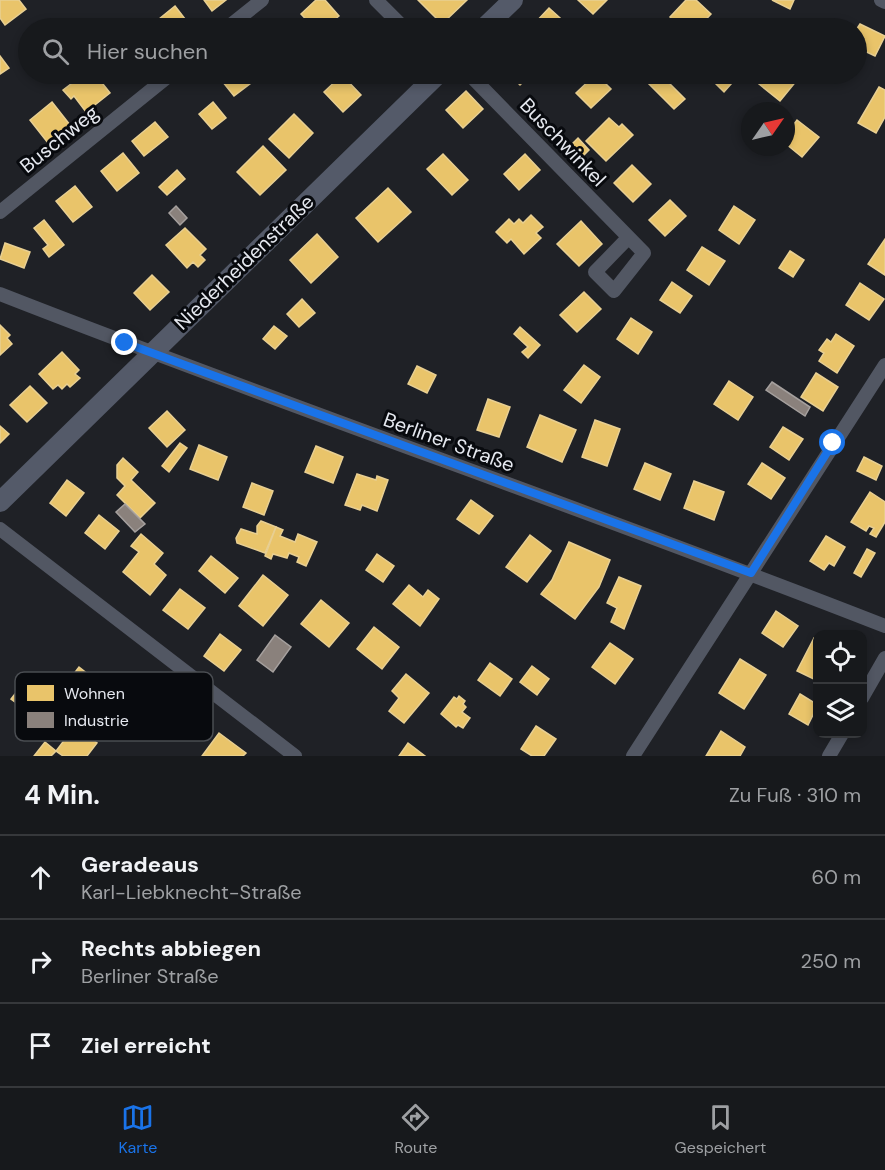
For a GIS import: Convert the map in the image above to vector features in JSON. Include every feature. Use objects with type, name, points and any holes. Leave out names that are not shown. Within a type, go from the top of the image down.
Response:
[{"type":"street","points":[[240,18],[262,0]]},
{"type":"street","points":[[376,0],[394,18]]},
{"type":"street","points":[[494,18],[513,0]]},
{"type":"street","name":"Buschweg","points":[[0,212],[159,84]]},
{"type":"street","name":"Niederheidenstraße","points":[[0,502],[428,84]]},
{"type":"street","name":"Buschwinkel","points":[[479,84],[628,238]]},
{"type":"street","name":"Berliner Straße","points":[[0,294],[151,353],[751,573],[885,626]]},
{"type":"street","points":[[633,756],[885,365]]},
{"type":"street","points":[[0,529],[186,672]]},
{"type":"street","points":[[867,689],[885,658]]},
{"type":"street","points":[[213,693],[295,756]]},
{"type":"street","points":[[829,756],[840,738]]},
{"type":"building: Wohnen","points":[[0,0],[19,0],[26,9],[5,25],[0,18]]},
{"type":"building: Wohnen","points":[[204,0],[226,0],[212,11]]},
{"type":"building: Wohnen","points":[[316,0],[325,0],[339,16],[337,18],[305,18],[301,14]]},
{"type":"building: Wohnen","points":[[418,0],[467,0],[448,18],[436,18]]},
{"type":"building: Wohnen","points":[[578,0],[607,0],[593,14]]},
{"type":"building: Wohnen","points":[[686,0],[696,0],[711,14],[707,18],[670,17]]},
{"type":"building: Wohnen","points":[[772,0],[794,0],[790,9]]},
{"type":"building: Wohnen","points":[[175,6],[184,18],[160,18]]},
{"type":"building: Wohnen","points":[[549,8],[560,18],[540,18]]},
{"type":"building: Wohnen","points":[[867,27],[885,36],[875,56],[867,52]]},
{"type":"building: Wohnen","points":[[0,56],[9,68],[0,74]]},
{"type":"building: Wohnen","points":[[71,84],[103,84],[110,93],[86,112],[74,96],[71,99],[63,90]]},
{"type":"building: Wohnen","points":[[224,84],[250,84],[234,96]]},
{"type":"building: Wohnen","points":[[332,84],[351,84],[361,95],[343,112],[324,92]]},
{"type":"building: Wohnen","points":[[585,84],[606,84],[611,89],[591,108],[576,93]]},
{"type":"building: Wohnen","points":[[649,84],[670,84],[685,99],[674,109]]},
{"type":"building: Wohnen","points":[[716,84],[731,84],[724,92]]},
{"type":"building: Wohnen","points":[[759,84],[794,84],[780,101]]},
{"type":"building: Wohnen","points":[[879,87],[885,90],[885,117],[876,133],[858,123]]},
{"type":"building: Wohnen","points":[[466,91],[483,109],[463,128],[446,110]]},
{"type":"building: Wohnen","points":[[52,102],[70,125],[48,143],[30,120]]},
{"type":"building: Wohnen","points":[[213,102],[226,118],[212,129],[199,114]]},
{"type":"building: Wohnen","points":[[294,114],[313,133],[289,158],[269,139]]},
{"type":"building: Wohnen","points":[[609,118],[619,127],[622,124],[633,135],[606,161],[586,141]]},
{"type":"building: Wohnen","points":[[797,120],[819,137],[802,157],[795,151],[795,123]]},
{"type":"building: Wohnen","points":[[155,122],[168,137],[144,156],[132,141]]},
{"type":"building: Wohnen","points":[[578,138],[589,150],[577,162],[566,150]]},
{"type":"building: Wohnen","points":[[263,146],[286,170],[260,195],[237,172]]},
{"type":"building: Wohnen","points":[[123,153],[139,173],[117,191],[101,171]]},
{"type":"building: Wohnen","points":[[443,154],[468,180],[452,195],[427,169]]},
{"type":"building: Wohnen","points":[[525,154],[540,170],[519,190],[504,174]]},
{"type":"building: Wohnen","points":[[632,165],[651,184],[633,202],[614,183]]},
{"type":"building: Wohnen","points":[[177,170],[185,179],[167,195],[159,187]]},
{"type":"building: Wohnen","points":[[75,186],[92,207],[73,222],[56,201]]},
{"type":"building: Wohnen","points":[[388,188],[411,212],[378,242],[356,218]]},
{"type":"building: Wohnen","points":[[670,200],[686,216],[665,236],[649,220]]},
{"type":"building: Wohnen","points":[[734,206],[755,220],[739,244],[719,230]]},
{"type":"building: Wohnen","points":[[531,215],[543,227],[536,233],[541,238],[524,254],[511,239],[507,243],[496,232],[509,219],[514,224],[519,219],[523,223]]},
{"type":"building: Wohnen","points":[[44,220],[64,245],[49,257],[43,249],[48,245],[34,228]]},
{"type":"building: Wohnen","points":[[581,221],[602,244],[579,266],[557,244]]},
{"type":"building: Wohnen","points":[[185,228],[206,249],[200,255],[205,260],[198,267],[193,262],[187,268],[166,245]]},
{"type":"building: Wohnen","points":[[317,234],[338,257],[311,283],[290,260]]},
{"type":"building: Wohnen","points":[[885,239],[885,275],[868,264]]},
{"type":"building: Wohnen","points":[[5,243],[30,252],[24,268],[0,259]]},
{"type":"building: Wohnen","points":[[702,247],[725,261],[709,285],[687,270]]},
{"type":"building: Wohnen","points":[[790,251],[804,260],[793,277],[779,268]]},
{"type":"building: Wohnen","points":[[152,275],[169,292],[150,310],[134,293]]},
{"type":"building: Wohnen","points":[[672,282],[692,296],[680,313],[660,300]]},
{"type":"building: Wohnen","points":[[860,283],[884,299],[869,320],[846,305]]},
{"type":"building: Wohnen","points":[[584,292],[601,309],[577,332],[560,315]]},
{"type":"building: Wohnen","points":[[302,299],[315,313],[299,327],[287,314]]},
{"type":"building: Wohnen","points":[[631,318],[652,332],[638,354],[617,339]]},
{"type":"building: Wohnen","points":[[0,325],[10,335],[7,338],[12,344],[0,355]]},
{"type":"building: Wohnen","points":[[274,326],[287,336],[275,349],[263,339]]},
{"type":"building: Wohnen","points":[[520,327],[540,345],[528,358],[522,352],[528,347],[514,334]]},
{"type":"building: Wohnen","points":[[836,334],[854,346],[837,373],[819,361],[824,353],[819,350],[827,339],[831,342]]},
{"type":"building: Wohnen","points":[[62,352],[79,370],[75,374],[80,378],[70,387],[67,384],[62,389],[58,385],[53,389],[39,374]]},
{"type":"building: Wohnen","points":[[584,365],[600,377],[581,403],[564,390]]},
{"type":"building: Wohnen","points":[[417,366],[436,375],[427,393],[408,384]]},
{"type":"building: Wohnen","points":[[816,373],[838,387],[823,411],[801,397]]},
{"type":"building: Wohnen","points":[[729,381],[753,397],[738,420],[714,404]]},
{"type":"building: Wohnen","points":[[30,386],[47,403],[27,422],[10,405]]},
{"type":"building: Wohnen","points":[[488,399],[510,407],[499,437],[477,430]]},
{"type":"building: Wohnen","points":[[167,411],[185,430],[167,447],[149,428]]},
{"type":"building: Wohnen","points":[[540,415],[576,430],[562,462],[527,447]]},
{"type":"building: Wohnen","points":[[595,420],[620,429],[607,466],[582,457]]},
{"type":"building: Wohnen","points":[[0,426],[9,434],[0,443]]},
{"type":"building: Wohnen","points":[[783,427],[803,439],[789,460],[770,447]]},
{"type":"building: Wohnen","points":[[180,443],[187,448],[169,472],[162,466]]},
{"type":"building: Wohnen","points":[[199,445],[227,457],[218,480],[190,469]]},
{"type":"building: Wohnen","points":[[316,446],[343,457],[333,483],[305,472]]},
{"type":"building: Wohnen","points":[[864,457],[882,466],[876,480],[857,471]]},
{"type":"building: Wohnen","points":[[123,458],[138,472],[131,480],[155,503],[140,518],[117,495],[125,486],[117,478],[117,465]]},
{"type":"building: Wohnen","points":[[645,463],[671,474],[660,500],[634,489]]},
{"type":"building: Wohnen","points":[[762,463],[785,478],[771,499],[748,484]]},
{"type":"building: Wohnen","points":[[357,474],[376,480],[377,476],[388,480],[377,511],[362,505],[360,510],[345,505]]},
{"type":"building: Wohnen","points":[[67,480],[84,493],[66,516],[50,503]]},
{"type":"building: Wohnen","points":[[694,481],[724,492],[714,520],[684,508]]},
{"type":"building: Wohnen","points":[[252,483],[273,491],[264,515],[243,507]]},
{"type":"building: Wohnen","points":[[870,492],[885,502],[885,522],[876,537],[870,534],[874,528],[869,526],[866,531],[851,522]]},
{"type":"building: Wohnen","points":[[471,500],[493,516],[479,534],[457,519]]},
{"type":"building: Wohnen","points":[[99,515],[119,531],[105,549],[85,533]]},
{"type":"building: Wohnen","points":[[261,521],[276,527],[265,553],[237,543],[236,538],[241,529],[257,534],[257,526]]},
{"type":"building: Wohnen","points":[[276,527],[283,530],[280,536],[295,542],[298,534],[317,542],[306,566],[297,562],[299,557],[289,553],[287,558],[273,554],[271,559],[265,556]]},
{"type":"building: Wohnen","points":[[141,534],[163,553],[154,564],[166,575],[150,595],[123,572],[139,552],[131,546]]},
{"type":"building: Wohnen","points":[[530,535],[551,551],[527,582],[506,567]]},
{"type":"building: Wohnen","points":[[826,536],[845,547],[834,566],[829,563],[824,570],[810,561]]},
{"type":"building: Wohnen","points":[[569,542],[610,560],[599,587],[575,619],[541,594],[552,580]]},
{"type":"building: Wohnen","points":[[867,549],[875,553],[861,577],[854,573]]},
{"type":"building: Wohnen","points":[[377,554],[394,566],[383,582],[366,570]]},
{"type":"building: Wohnen","points":[[211,556],[238,578],[225,593],[199,571]]},
{"type":"building: Wohnen","points":[[263,575],[288,595],[263,626],[239,606]]},
{"type":"building: Wohnen","points":[[619,577],[641,586],[624,629],[611,622],[617,608],[607,603]]},
{"type":"building: Wohnen","points":[[409,585],[423,597],[428,590],[439,599],[420,626],[393,604]]},
{"type":"building: Wohnen","points":[[180,589],[205,608],[188,629],[163,610]]},
{"type":"building: Wohnen","points":[[321,600],[349,623],[329,647],[301,624]]},
{"type":"building: Wohnen","points":[[776,611],[798,626],[783,647],[762,633]]},
{"type":"building: Wohnen","points":[[374,627],[399,647],[382,669],[357,649]]},
{"type":"building: Wohnen","points":[[220,634],[241,650],[224,671],[204,656]]},
{"type":"building: Wohnen","points":[[813,640],[813,679],[797,671]]},
{"type":"building: Wohnen","points":[[610,643],[633,659],[615,684],[592,667]]},
{"type":"building: Wohnen","points":[[740,659],[766,675],[744,709],[719,693]]},
{"type":"building: Wohnen","points":[[490,663],[512,679],[500,696],[478,680]]},
{"type":"building: Wohnen","points":[[532,666],[549,679],[537,695],[520,682]]},
{"type":"building: Wohnen","points":[[79,667],[85,672],[75,672]]},
{"type":"building: Wohnen","points":[[406,674],[429,693],[404,723],[389,711],[399,698],[392,691]]},
{"type":"building: Wohnen","points":[[800,694],[813,702],[813,715],[808,725],[789,714]]},
{"type":"building: Wohnen","points":[[459,696],[465,701],[463,704],[466,707],[462,712],[470,718],[463,728],[458,725],[456,727],[441,714],[454,697],[457,699]]},
{"type":"building: Wohnen","points":[[536,726],[556,739],[544,756],[532,756],[521,749]]},
{"type":"building: Wohnen","points":[[721,731],[745,747],[740,756],[706,756]]},
{"type":"building: Wohnen","points":[[219,733],[246,753],[243,756],[202,756]]},
{"type":"building: Wohnen","points":[[64,741],[94,741],[97,743],[87,756],[63,756],[56,751]]},
{"type":"building: Wohnen","points":[[45,742],[56,751],[51,756],[34,756]]},
{"type":"building: Wohnen","points":[[408,743],[425,756],[399,756]]},
{"type":"building: Industrie","points":[[176,206],[187,218],[180,225],[169,213]]},
{"type":"building: Industrie","points":[[772,382],[810,407],[805,416],[766,390]]},
{"type":"building: Industrie","points":[[125,504],[145,524],[135,532],[116,512]]},
{"type":"building: Industrie","points":[[275,635],[291,647],[273,672],[257,660]]},
{"type":"route","points":[[125,343],[751,573],[833,443]]}]
